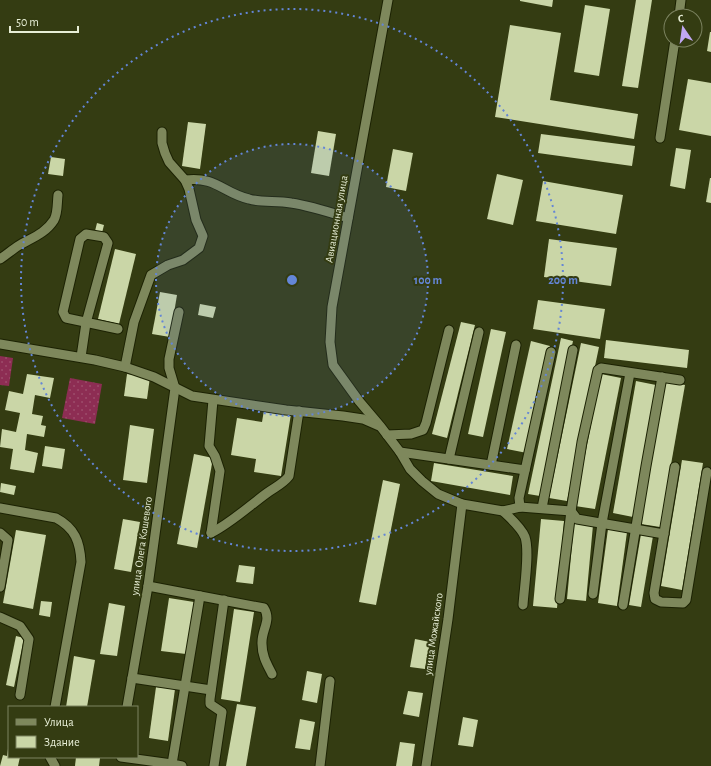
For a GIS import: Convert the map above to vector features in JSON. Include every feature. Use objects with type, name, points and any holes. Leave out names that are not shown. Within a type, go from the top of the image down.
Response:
[{"type":"street","name":"Авиационная улица","points":[[388,0],[332,307],[330,342],[333,365],[359,401],[400,452],[410,469],[422,481],[438,494],[462,504],[503,511]]},
{"type":"street","points":[[660,138],[674,48]]},
{"type":"street","points":[[125,366],[134,322],[151,275],[168,265],[183,260],[199,248],[203,236],[196,220],[186,180],[169,162],[162,143],[162,132]]},
{"type":"street","points":[[186,180],[196,178],[219,184],[234,194],[248,199],[290,203],[315,208],[348,218]]},
{"type":"street","points":[[0,259],[19,245],[35,238],[44,231],[53,221],[56,214],[58,195]]},
{"type":"street","points":[[81,358],[86,323],[108,243],[104,237],[86,234],[80,239],[63,312],[66,318],[86,323],[118,329]]},
{"type":"street","points":[[175,388],[169,368],[169,359],[179,312]]},
{"type":"street","points":[[387,435],[411,434],[423,430],[449,330]]},
{"type":"street","points":[[449,459],[479,332]]},
{"type":"street","points":[[0,344],[125,366],[154,377],[192,396],[363,419],[381,427]]},
{"type":"street","points":[[491,465],[516,345]]},
{"type":"street","points":[[542,508],[573,350]]},
{"type":"street","points":[[520,507],[519,498],[551,352]]},
{"type":"street","points":[[560,598],[571,511],[582,442],[598,370],[601,368],[680,380]]},
{"type":"street","points":[[593,594],[602,523],[630,373]]},
{"type":"street","points":[[623,605],[662,377]]},
{"type":"street","name":"улица Олега Кошевого","points":[[127,706],[148,586],[175,388]]},
{"type":"street","points":[[213,400],[209,446],[216,456],[220,471],[211,533],[222,528],[272,489],[285,482],[289,476],[299,411]]},
{"type":"street","points":[[400,452],[525,470]]},
{"type":"street","points":[[675,467],[654,593],[655,599],[661,602],[683,603],[686,600],[707,472]]},
{"type":"street","name":"улица Можайского","points":[[426,766],[448,620],[462,504]]},
{"type":"street","points":[[503,511],[520,507],[571,511]]},
{"type":"street","points":[[0,508],[56,518],[63,522],[73,532],[80,546],[81,562],[56,706]]},
{"type":"street","points":[[503,511],[520,528],[527,547],[523,605]]},
{"type":"street","points":[[571,511],[576,519],[664,534]]},
{"type":"street","points":[[0,533],[8,540],[0,587]]},
{"type":"street","points":[[148,586],[264,608],[268,614],[268,620],[263,632],[262,653],[264,660],[272,674]]},
{"type":"street","points":[[172,764],[200,596]]},
{"type":"street","points":[[214,766],[222,712],[210,704],[224,600]]},
{"type":"street","points":[[0,617],[20,626],[29,639],[20,695]]},
{"type":"street","points":[[132,678],[211,690]]},
{"type":"street","points":[[320,766],[330,681]]},
{"type":"street","points":[[127,758],[182,766]]},
{"type":"shaded area","points":[[0,356],[13,358],[9,386],[0,385]]},
{"type":"shaded area","points":[[70,378],[102,384],[95,424],[62,418]]},
{"type":"building","points":[[520,0],[553,0],[552,7]]},
{"type":"building","points":[[636,0],[652,0],[638,88],[622,86]]},
{"type":"building","points":[[585,5],[610,9],[599,76],[574,72]]},
{"type":"building","points":[[510,25],[561,33],[550,100],[638,114],[634,139],[495,117]]},
{"type":"building","points":[[711,32],[711,52],[707,51]]},
{"type":"building","points":[[688,79],[711,83],[711,136],[679,130]]},
{"type":"building","points":[[188,122],[206,124],[200,169],[182,166]]},
{"type":"building","points":[[318,131],[336,134],[329,176],[311,173]]},
{"type":"building","points":[[541,134],[635,146],[632,166],[538,153]]},
{"type":"building","points":[[676,148],[691,150],[685,189],[670,186]]},
{"type":"building","points":[[393,149],[413,153],[406,191],[386,187]]},
{"type":"building","points":[[51,157],[65,159],[63,176],[48,174]]},
{"type":"building","points":[[497,174],[523,180],[513,225],[487,219]]},
{"type":"building","points":[[711,178],[711,203],[706,202]]},
{"type":"building","points":[[543,181],[623,195],[616,234],[536,221]]},
{"type":"building","points":[[97,223],[104,225],[102,233],[95,231]]},
{"type":"building","points":[[549,239],[617,248],[611,286],[544,277]]},
{"type":"building","points":[[115,249],[136,254],[119,324],[98,319]]},
{"type":"building","points":[[160,292],[177,295],[170,337],[152,334]]},
{"type":"building","points":[[538,300],[605,309],[600,339],[533,329]]},
{"type":"building","points":[[200,304],[216,307],[213,318],[198,315]]},
{"type":"building","points":[[461,322],[475,325],[447,438],[432,434]]},
{"type":"building","points":[[491,329],[506,332],[483,437],[468,434]]},
{"type":"building","points":[[561,338],[573,341],[540,496],[528,494]]},
{"type":"building","points":[[606,340],[689,350],[687,368],[604,358]]},
{"type":"building","points":[[531,341],[550,346],[527,453],[507,449]]},
{"type":"building","points":[[581,343],[599,347],[567,501],[549,498]]},
{"type":"building","points":[[27,374],[54,378],[50,398],[35,395],[32,414],[43,416],[41,425],[46,426],[44,437],[27,434],[25,450],[38,453],[34,473],[10,469],[13,449],[0,447],[2,429],[16,432],[20,413],[5,410],[9,391],[23,394]]},
{"type":"building","points":[[127,374],[150,377],[147,399],[124,396]]},
{"type":"building","points":[[601,374],[621,378],[595,509],[575,506]]},
{"type":"building","points":[[636,381],[656,385],[633,517],[613,513]]},
{"type":"building","points":[[665,381],[685,385],[660,527],[641,524]]},
{"type":"building","points":[[264,410],[291,414],[281,476],[254,472],[256,459],[231,455],[237,418],[262,422]]},
{"type":"building","points":[[130,425],[154,429],[147,483],[123,480]]},
{"type":"building","points":[[45,446],[65,449],[62,469],[42,466]]},
{"type":"building","points":[[194,454],[213,458],[197,548],[177,544]]},
{"type":"building","points":[[682,460],[703,463],[682,590],[661,586]]},
{"type":"building","points":[[434,463],[513,476],[510,495],[431,481]]},
{"type":"building","points":[[383,480],[400,484],[376,605],[359,602]]},
{"type":"building","points":[[1,483],[16,486],[14,495],[0,492]]},
{"type":"building","points":[[123,519],[140,522],[131,572],[114,569]]},
{"type":"building","points":[[541,519],[564,521],[557,608],[533,606]]},
{"type":"building","points":[[574,523],[593,525],[586,601],[567,599]]},
{"type":"building","points":[[608,529],[627,532],[617,606],[598,603]]},
{"type":"building","points":[[16,530],[46,535],[33,609],[3,603]]},
{"type":"building","points":[[641,534],[653,536],[641,607],[629,605]]},
{"type":"building","points":[[239,565],[255,567],[253,584],[236,582]]},
{"type":"building","points":[[169,598],[194,602],[186,654],[161,651]]},
{"type":"building","points":[[41,601],[52,602],[50,617],[39,615]]},
{"type":"building","points":[[109,603],[125,606],[117,656],[100,654]]},
{"type":"building","points":[[234,609],[254,612],[240,702],[221,699]]},
{"type":"building","points":[[16,636],[24,638],[14,687],[6,685]]},
{"type":"building","points":[[415,639],[430,642],[425,669],[410,667]]},
{"type":"building","points":[[74,656],[95,660],[87,706],[66,706]]},
{"type":"building","points":[[307,671],[322,674],[317,703],[302,700]]},
{"type":"building","points":[[156,687],[175,689],[168,741],[149,738]]},
{"type":"building","points":[[408,691],[423,693],[419,717],[403,714]]},
{"type":"building","points":[[237,704],[256,707],[246,766],[226,766]]},
{"type":"building","points":[[463,717],[478,720],[473,747],[458,745]]},
{"type":"building","points":[[300,719],[315,722],[310,750],[295,748]]},
{"type":"building","points":[[400,742],[415,744],[412,766],[396,766]]},
{"type":"building","points":[[8,749],[8,758],[20,758],[18,766],[0,766],[3,755],[7,756]]},
{"type":"building","points":[[76,758],[100,758],[99,766],[75,766]]}]
